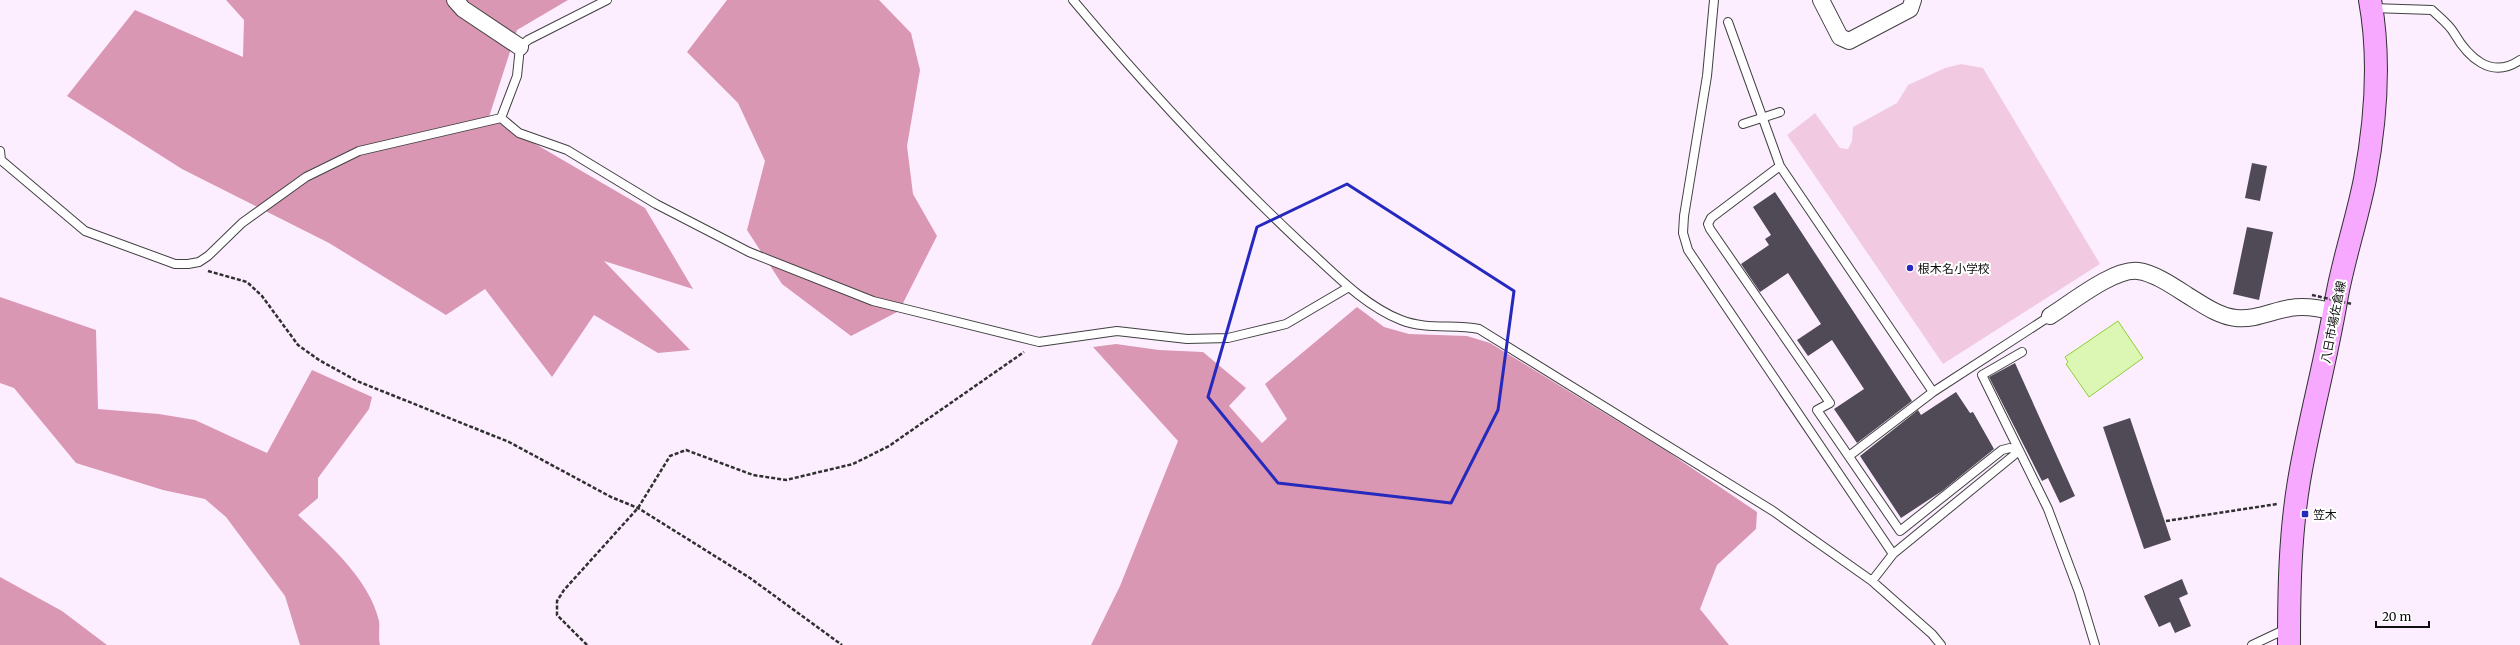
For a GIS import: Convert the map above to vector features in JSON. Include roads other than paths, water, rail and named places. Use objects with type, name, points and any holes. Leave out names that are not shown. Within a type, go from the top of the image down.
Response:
[{"type":"main road","name":"八日市場佐倉線","points":[[2289,636],[2291,554],[2299,481],[2341,305],[2365,180],[2372,134],[2377,74],[2375,29],[2370,4]]},
{"type":"street","points":[[455,0],[463,10],[520,47]]},
{"type":"street","points":[[1821,0],[1840,37],[1849,41],[1910,9],[1913,0]]},
{"type":"street","points":[[2050,316],[2125,271],[2138,271],[2152,275],[2209,309],[2236,318],[2255,317],[2290,308],[2341,305]]},
{"type":"lane","points":[[501,118],[517,76],[520,47],[528,40],[607,0]]},
{"type":"lane","points":[[1073,0],[1129,67],[1245,190],[1349,287],[1380,309],[1401,320],[1426,326],[1463,326],[1479,329],[1773,511],[1872,581],[1941,645]]},
{"type":"lane","points":[[1714,0],[1707,76],[1684,216],[1683,233],[1686,244],[1893,554]]},
{"type":"lane","points":[[2370,4],[2432,10],[2454,32],[2465,52],[2491,68],[2504,69],[2520,60]]},
{"type":"lane","points":[[1728,22],[1761,118],[1780,166],[1933,392]]},
{"type":"lane","points":[[1743,124],[1780,112]]},
{"type":"lane","points":[[501,118],[519,134],[568,150],[656,204],[749,252],[874,301],[1039,342],[1117,331],[1187,339],[1228,338],[1286,324],[1349,287]]},
{"type":"lane","points":[[0,151],[1,160],[85,231],[175,264],[199,262],[242,223],[306,177],[359,151],[501,118]]},
{"type":"lane","points":[[1780,166],[1711,218],[1708,224],[1710,230],[1830,403],[1817,410],[1900,531],[2002,450],[2010,448],[2019,451]]},
{"type":"lane","points":[[1849,456],[1933,392],[2050,316]]},
{"type":"lane","points":[[2022,352],[1982,375],[2051,515],[2095,645]]},
{"type":"lane","points":[[1872,581],[1893,554],[2019,451]]},
{"type":"lane","points":[[2252,645],[2289,636]]},
{"type":"place","name":"根木名小学校","points":[[1910,268]]},
{"type":"place","name":"笠木","points":[[2305,514]]}]
